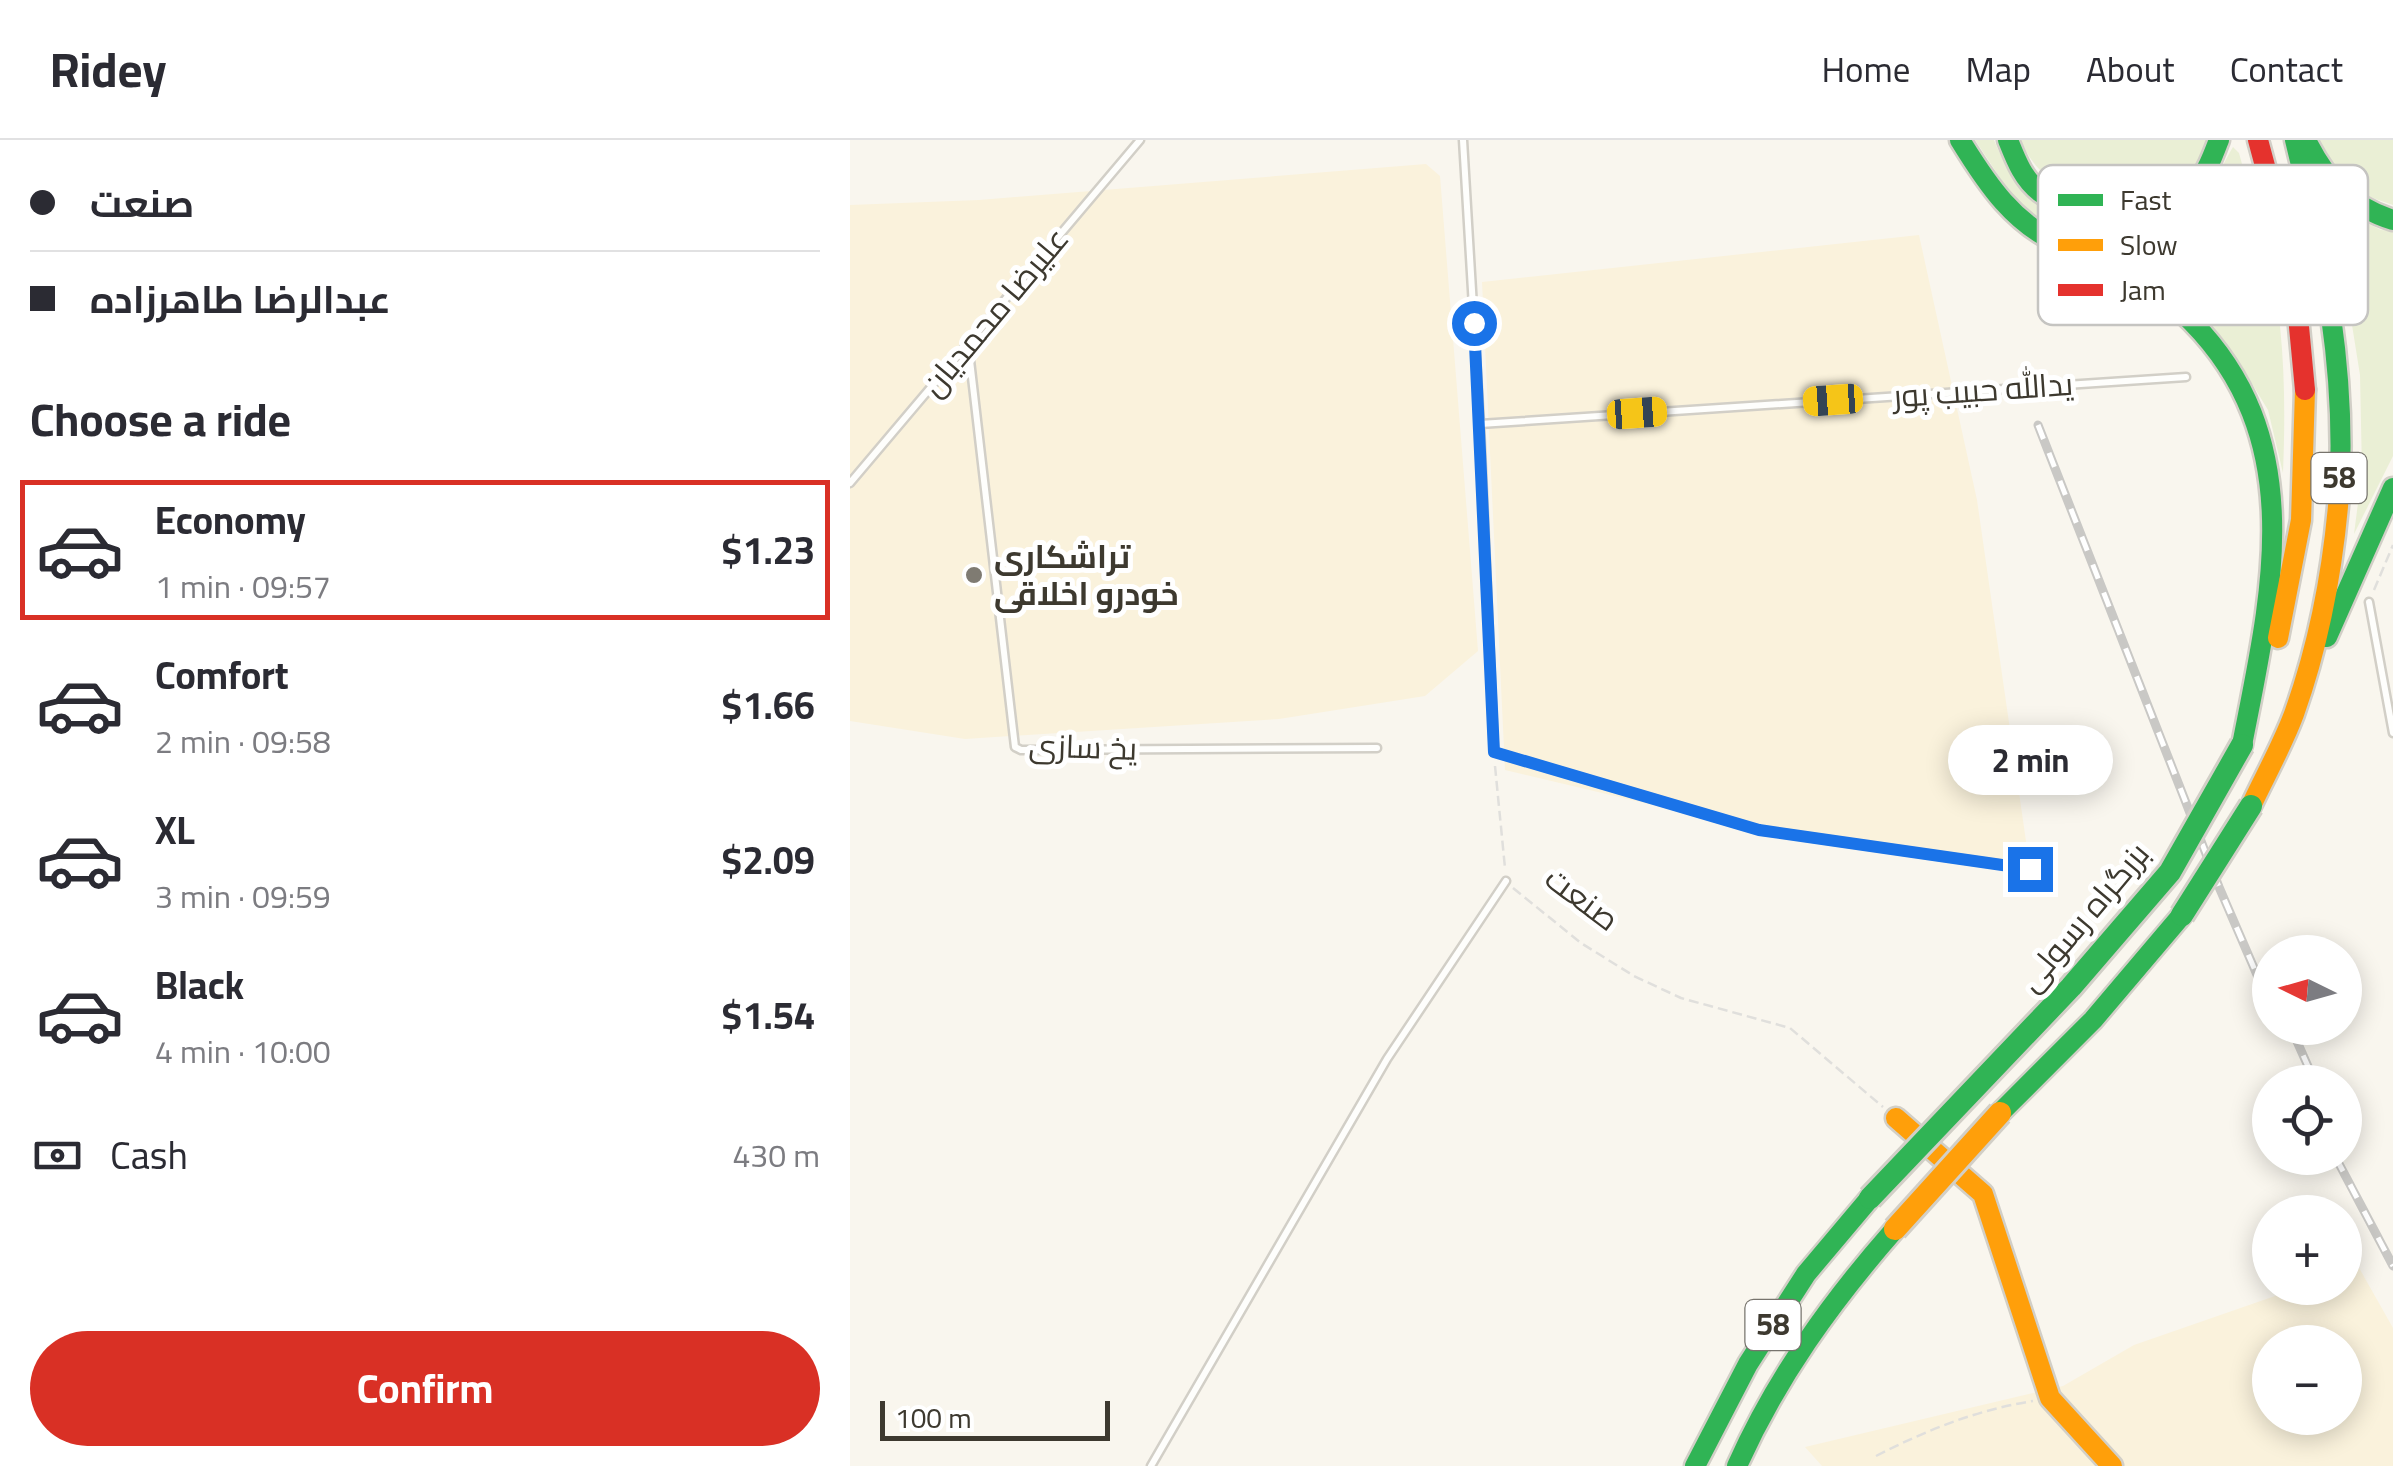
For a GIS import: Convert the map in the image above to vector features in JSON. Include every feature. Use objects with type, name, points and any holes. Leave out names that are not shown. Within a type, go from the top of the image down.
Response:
[{"type":"main road","points":[[1960,140],[2004,208],[2038,233]]},
{"type":"main road","points":[[2008,140],[2030,182],[2038,188]]},
{"type":"main road","points":[[2208,165],[2219,140]]},
{"type":"main road","name":"بزرگراه رسولی","points":[[2258,140],[2265,165]]},
{"type":"main road","name":"58","points":[[2295,140],[2300,165]]},
{"type":"main road","points":[[2306,140],[2318,165]]},
{"type":"main road","points":[[2368,211],[2393,220]]},
{"type":"main road","points":[[2199,325],[2222,350],[2248,392],[2264,436],[2273,553],[2263,637],[2242,745]]},
{"type":"main road","name":"بزرگراه رسولی","points":[[1695,1466],[1748,1364],[1806,1274],[1870,1198],[2071,987],[2170,872],[2242,745],[2278,642],[2301,520],[2305,392],[2299,325]]},
{"type":"main road","name":"58","points":[[1737,1466],[1792,1359],[1835,1297],[2000,1113],[2093,1020],[2182,915],[2252,806],[2293,715],[2321,611],[2336,520],[2342,440],[2334,325]]},
{"type":"main road","points":[[2293,715],[2393,488]]},
{"type":"main road","points":[[1896,1118],[1984,1194],[2050,1398],[2112,1466]]},
{"type":"lane","name":"علیرضا محمدیان","points":[[850,484],[1140,140]]},
{"type":"lane","points":[[1462,140],[1480,424],[1494,752],[1759,830],[2030,869]]},
{"type":"lane","name":"یخ سازی","points":[[968,343],[1015,747],[1377,748]]},
{"type":"lane","name":"یدالله حبیب پور","points":[[1480,424],[2186,377]]},
{"type":"lane","points":[[2369,602],[2393,733]]},
{"type":"lane","points":[[1150,1466],[1388,1058],[1506,881]]},
{"type":"path","points":[[2369,602],[2393,545]]},
{"type":"path","name":"صنعت","points":[[1494,752],[1506,881],[1581,942],[1634,976],[1681,998],[1790,1028],[1896,1118]]},
{"type":"path","points":[[1876,1456],[1929,1429],[1987,1409],[2050,1398]]},
{"type":"shaded area","points":[[1426,164],[1440,176],[1478,651],[1425,696],[1279,719],[965,739],[850,721],[850,205],[979,200]]},
{"type":"shaded area","points":[[1919,235],[1977,500],[2030,869],[1750,828],[1505,770],[1482,282]]},
{"type":"shaded area","points":[[2362,1273],[2393,1328],[2393,1466],[1822,1466],[1805,1447],[2063,1386],[2134,1345],[2252,1304],[2362,1305]]},
{"type":"green space","points":[[1975,140],[1994,140],[2019,183],[2038,201],[2038,216],[2018,205]]},
{"type":"green space","points":[[2021,140],[2208,140],[2197,165],[2038,167]]},
{"type":"green space","points":[[2317,140],[2393,140],[2393,205],[2368,195],[2368,165],[2331,165]]},
{"type":"green space","points":[[2233,147],[2242,165],[2223,165]]},
{"type":"green space","points":[[2368,224],[2393,231],[2393,456],[2354,534],[2362,472],[2360,375],[2352,325],[2368,325]]},
{"type":"green space","points":[[2189,325],[2280,325],[2283,473],[2268,410],[2243,369]]},
{"type":"railway","points":[[2038,425],[2252,963]]},
{"type":"railway","points":[[2299,1045],[2307,1065]]},
{"type":"railway","points":[[2345,1175],[2393,1266]]},
{"type":"traffic: fast","points":[[1960,140],[2003,202],[2038,232]]},
{"type":"traffic: fast","points":[[2008,140],[2017,162],[2038,190]]},
{"type":"traffic: fast","points":[[2208,165],[2219,140]]},
{"type":"traffic: fast","points":[[2295,140],[2301,165]]},
{"type":"traffic: fast","points":[[2306,140],[2321,165]]},
{"type":"traffic: fast","points":[[2368,209],[2393,220]]},
{"type":"traffic: fast","points":[[2194,325],[2229,369],[2254,418],[2267,470],[2272,523],[2270,578],[2242,745]]},
{"type":"traffic: fast","points":[[2332,325],[2340,404],[2339,495]]},
{"type":"traffic: fast","points":[[2327,637],[2393,488]]},
{"type":"traffic: fast","points":[[1870,1198],[2071,987],[2170,872],[2242,745]]},
{"type":"traffic: fast","points":[[2182,915],[2251,806]]},
{"type":"traffic: fast","points":[[2000,1113],[2093,1020],[2182,915]]},
{"type":"traffic: fast","points":[[1695,1466],[1748,1364],[1806,1274],[1870,1198]]},
{"type":"traffic: fast","points":[[1737,1466],[1807,1342],[1895,1229]]},
{"type":"traffic: slow","points":[[2278,638],[2301,520],[2305,390]]},
{"type":"traffic: slow","points":[[2251,806],[2289,726],[2311,661],[2329,578],[2339,495]]},
{"type":"traffic: slow","points":[[1895,1229],[2000,1113]]},
{"type":"traffic: slow","points":[[1896,1118],[1983,1194],[2050,1398],[2112,1466]]},
{"type":"traffic: jam","points":[[2258,140],[2265,165]]},
{"type":"traffic: jam","points":[[2299,325],[2305,390]]},
{"type":"place","name":"تراشکاری خودرو اخلاقی","points":[[974,575]]},
{"type":"route","points":[[1474,323],[1494,752],[1759,830],[2030,869]]}]
